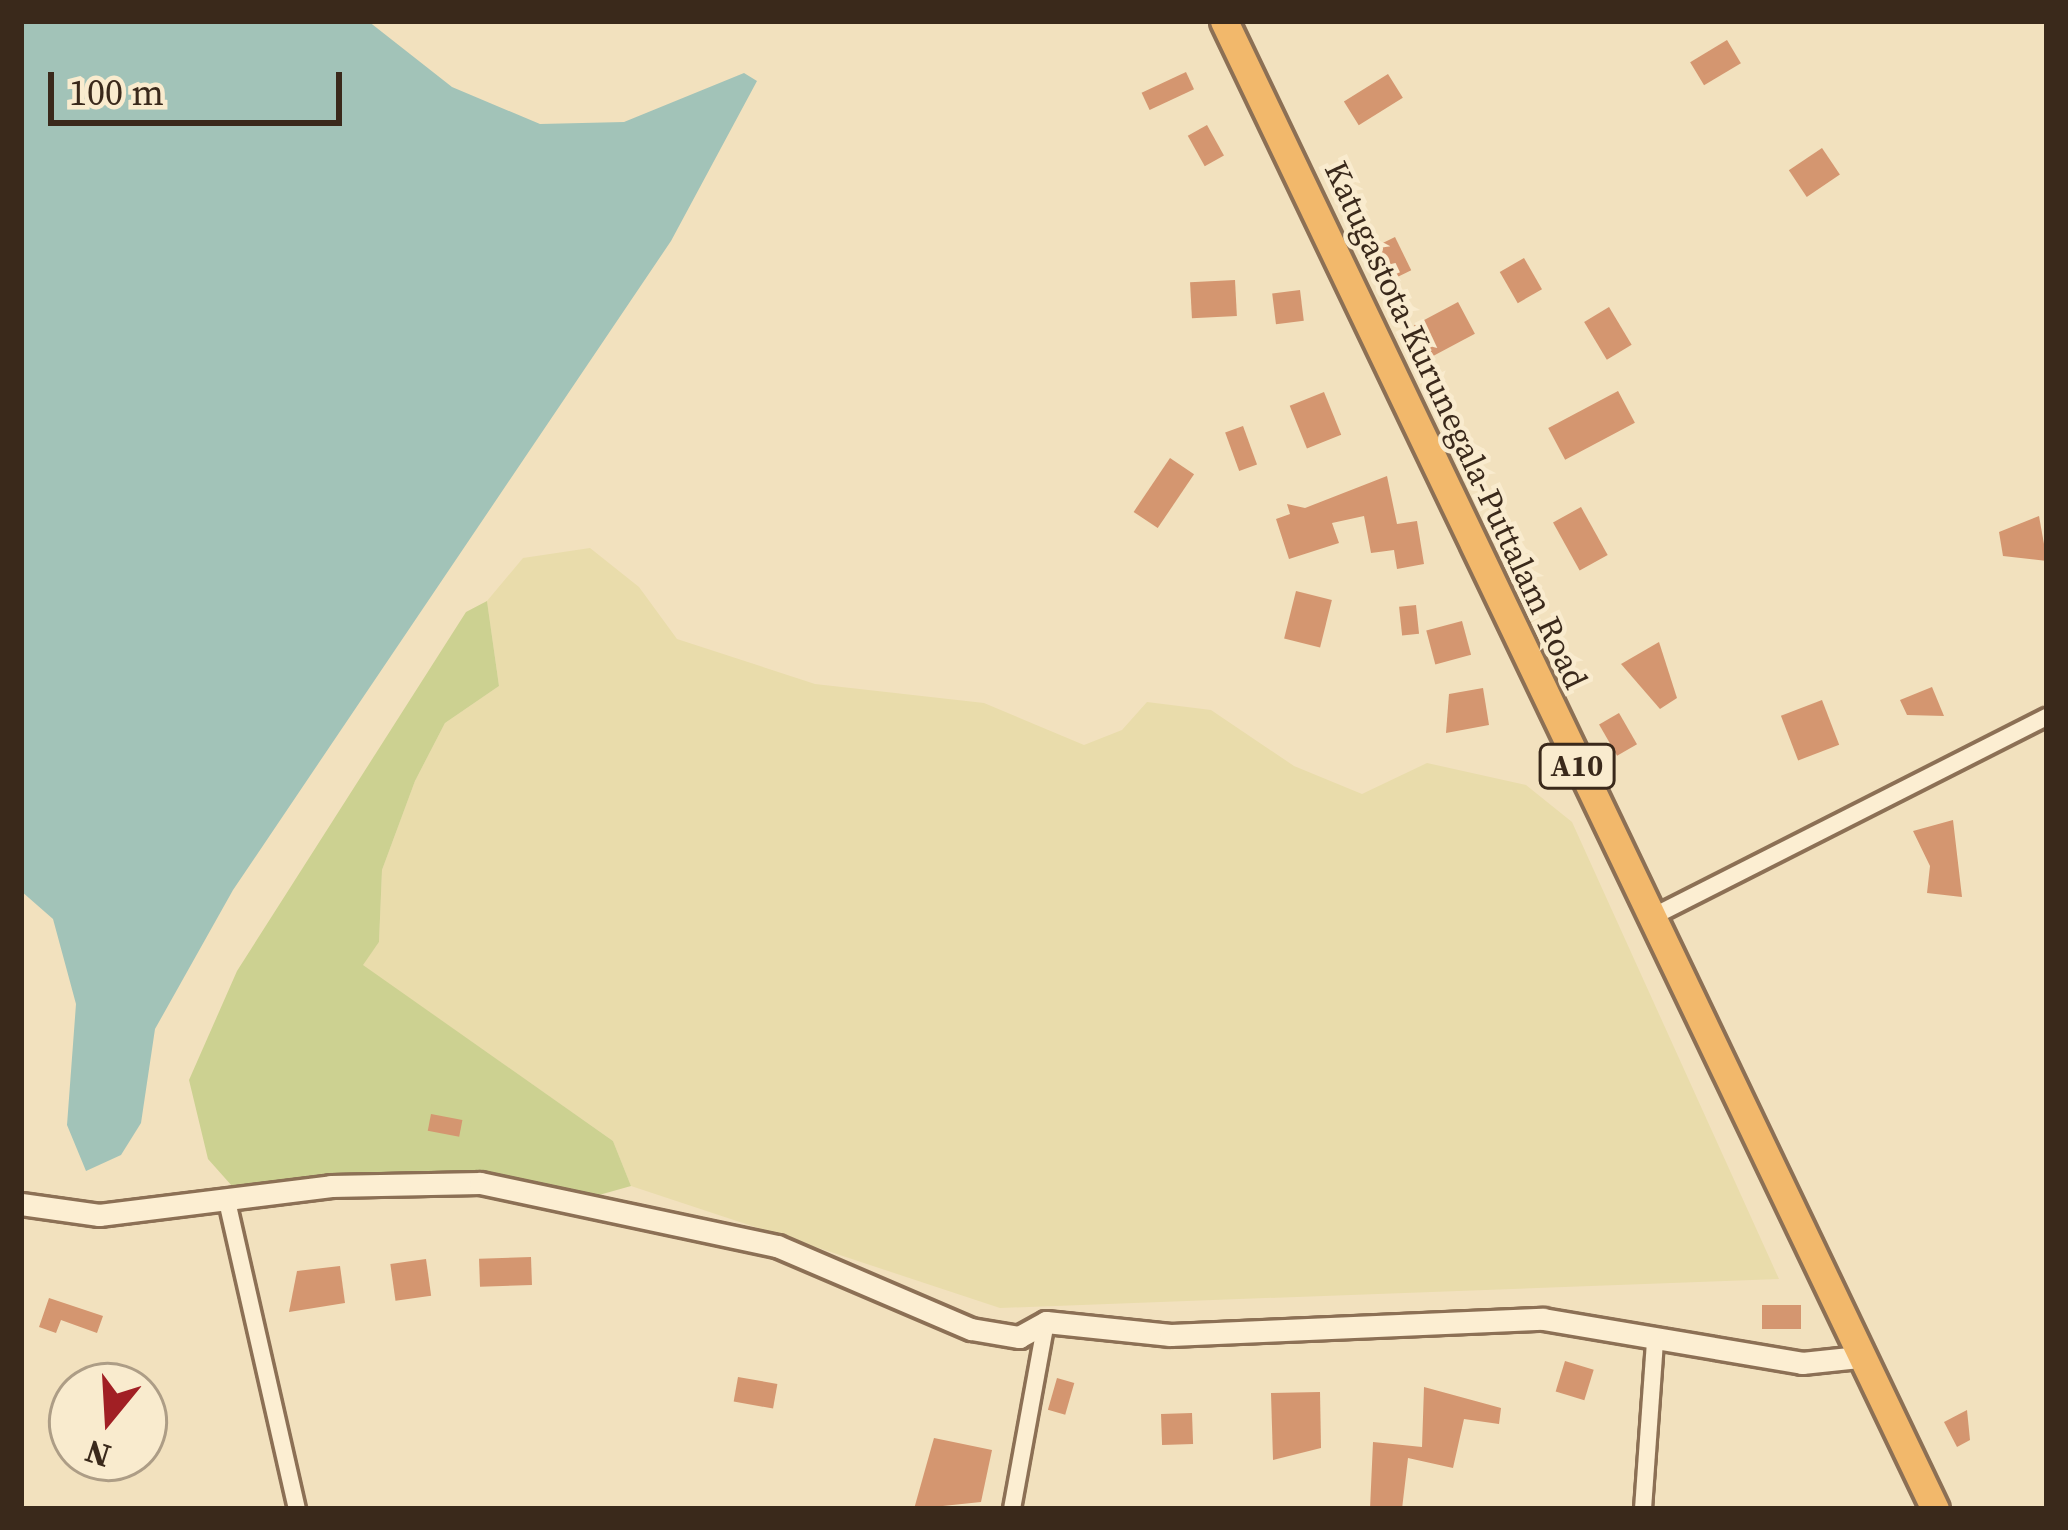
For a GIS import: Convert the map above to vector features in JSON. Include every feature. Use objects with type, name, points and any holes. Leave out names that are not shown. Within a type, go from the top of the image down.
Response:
[{"type":"highway","name":"Katugastota-Kurunegala-Puttalam Road","points":[[1224,21],[1935,1509]]},
{"type":"street","points":[[1649,918],[2047,717]]},
{"type":"street","points":[[21,1204],[99,1215],[480,1184],[777,1246],[970,1329],[1019,1337],[1046,1322],[1170,1334],[1543,1319],[1654,1342],[1802,1363],[1859,1358]]},
{"type":"street","points":[[227,1201],[297,1509]]},
{"type":"street","points":[[1012,1509],[1046,1322]]},
{"type":"street","points":[[1643,1509],[1654,1342]]},
{"type":"shaded area","points":[[590,548],[639,587],[677,639],[815,684],[984,703],[1084,745],[1122,730],[1147,702],[1211,710],[1294,766],[1362,794],[1427,763],[1526,785],[1572,822],[1779,1279],[1000,1308],[631,1186],[613,1141],[362,965],[379,942],[382,870],[415,781],[445,723],[499,686],[487,601],[523,558]]},
{"type":"green space","points":[[487,601],[499,686],[445,723],[415,781],[382,870],[379,942],[363,965],[613,1141],[631,1186],[599,1195],[419,1172],[232,1186],[208,1159],[189,1080],[237,971],[466,612]]},
{"type":"water","points":[[21,21],[368,21],[452,87],[540,124],[624,122],[744,73],[757,81],[671,241],[233,890],[155,1029],[141,1123],[121,1155],[86,1171],[67,1125],[76,1004],[53,919],[21,891]]},
{"type":"building","points":[[1727,40],[1741,63],[1704,85],[1690,62]]},
{"type":"building","points":[[1186,72],[1194,89],[1150,110],[1142,93]]},
{"type":"building","points":[[1388,74],[1403,98],[1359,125],[1344,102]]},
{"type":"building","points":[[1207,125],[1224,156],[1205,166],[1188,136]]},
{"type":"building","points":[[1822,148],[1840,175],[1807,197],[1789,170]]},
{"type":"building","points":[[1395,237],[1411,270],[1389,281],[1373,248]]},
{"type":"building","points":[[1524,258],[1542,289],[1518,303],[1500,272]]},
{"type":"building","points":[[1235,280],[1237,316],[1192,318],[1190,282]]},
{"type":"building","points":[[1300,290],[1304,321],[1276,324],[1272,293]]},
{"type":"building","points":[[1458,302],[1475,334],[1431,357],[1414,325]]},
{"type":"building","points":[[1609,307],[1632,345],[1607,360],[1584,322]]},
{"type":"building","points":[[1618,391],[1635,423],[1565,460],[1548,428]]},
{"type":"building","points":[[1324,392],[1341,435],[1307,449],[1290,406]]},
{"type":"building","points":[[1243,426],[1257,465],[1239,471],[1225,432]]},
{"type":"building","points":[[1170,458],[1194,474],[1158,528],[1134,512]]},
{"type":"building","points":[[1387,476],[1397,524],[1417,521],[1424,564],[1397,569],[1394,550],[1371,553],[1364,516],[1332,523],[1339,543],[1289,559],[1276,519],[1290,514],[1287,504],[1305,508]]},
{"type":"building","points":[[1581,507],[1608,555],[1580,571],[1553,523]]},
{"type":"building","points":[[2039,516],[2047,561],[2003,556],[1999,532]]},
{"type":"building","points":[[1296,591],[1332,600],[1320,647],[1284,639]]},
{"type":"building","points":[[1416,605],[1419,634],[1402,636],[1399,607]]},
{"type":"building","points":[[1462,621],[1471,655],[1435,664],[1426,631]]},
{"type":"building","points":[[1659,642],[1677,698],[1660,709],[1621,664]]},
{"type":"building","points":[[1932,687],[1944,716],[1907,715],[1900,700]]},
{"type":"building","points":[[1483,688],[1489,725],[1446,733],[1449,694]]},
{"type":"building","points":[[1822,700],[1839,745],[1798,761],[1781,716]]},
{"type":"building","points":[[1619,713],[1637,744],[1617,756],[1599,724]]},
{"type":"building","points":[[1953,820],[1962,897],[1927,893],[1930,866],[1913,831]]},
{"type":"building","points":[[431,1114],[462,1120],[459,1137],[428,1131]]},
{"type":"building","points":[[531,1257],[532,1285],[480,1287],[479,1259]]},
{"type":"building","points":[[426,1259],[431,1296],[395,1301],[390,1264]]},
{"type":"building","points":[[340,1266],[345,1303],[289,1312],[297,1271]]},
{"type":"building","points":[[49,1298],[103,1316],[97,1333],[61,1320],[56,1333],[39,1327]]},
{"type":"building","points":[[1762,1305],[1801,1305],[1801,1329],[1762,1329]]},
{"type":"building","points":[[1565,1361],[1594,1370],[1584,1400],[1556,1392]]},
{"type":"building","points":[[738,1377],[777,1384],[773,1409],[734,1402]]},
{"type":"building","points":[[1057,1378],[1074,1383],[1065,1415],[1048,1410]]},
{"type":"building","points":[[1424,1387],[1501,1408],[1499,1424],[1464,1419],[1453,1468],[1408,1458],[1402,1509],[1370,1509],[1373,1442],[1422,1447]]},
{"type":"building","points":[[1320,1392],[1321,1448],[1273,1460],[1271,1393]]},
{"type":"building","points":[[1967,1410],[1970,1440],[1957,1447],[1944,1422]]},
{"type":"building","points":[[1192,1413],[1193,1444],[1162,1445],[1161,1414]]},
{"type":"building","points":[[934,1438],[992,1450],[981,1502],[914,1509]]}]
